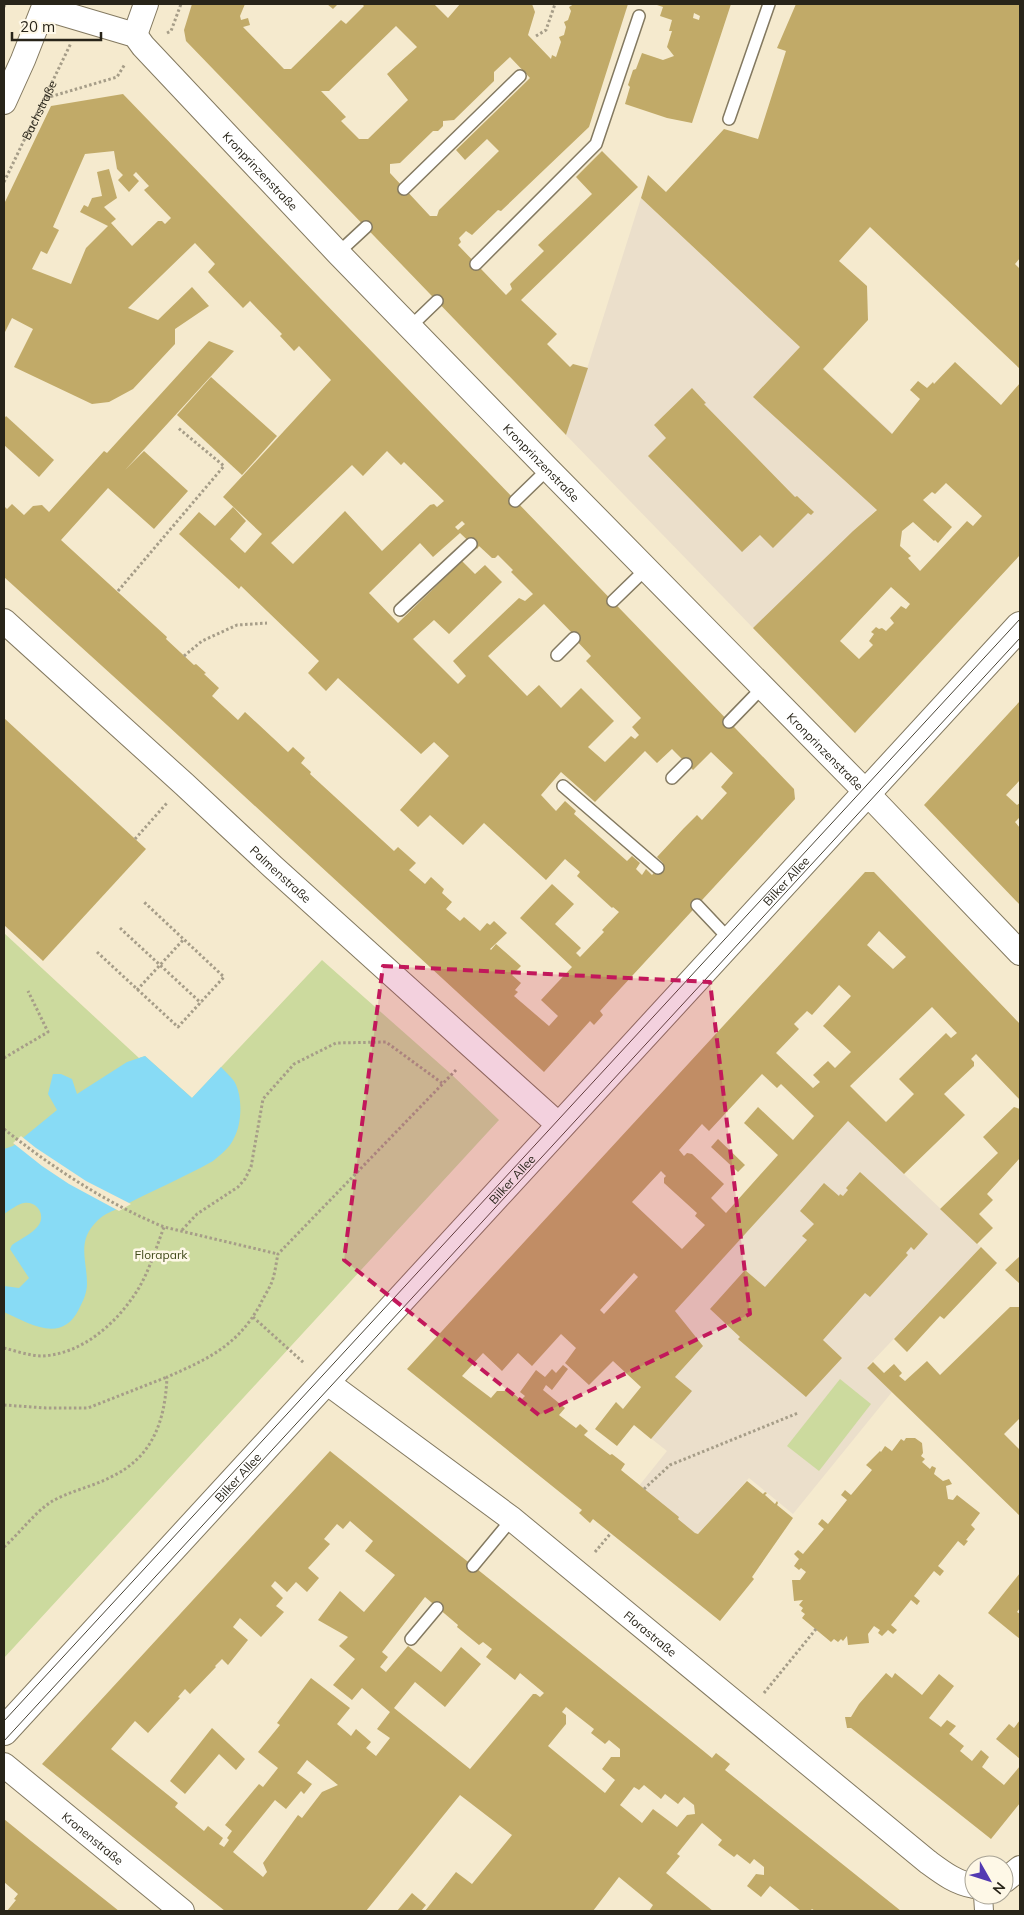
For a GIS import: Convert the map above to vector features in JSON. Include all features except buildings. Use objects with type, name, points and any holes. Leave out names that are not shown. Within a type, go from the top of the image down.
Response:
[{"type":"street","points":[[4,102],[44,6],[135,35],[146,4]]},
{"type":"street","name":"Kronprinzenstraße","points":[[135,35],[143,46],[338,253],[1020,953]]},
{"type":"street","name":"Palmenstraße","points":[[4,621],[560,1126]]},
{"type":"street","name":"Bilker Allee","points":[[4,1731],[1020,626]]},
{"type":"street","name":"Florastraße","points":[[325,1381],[512,1519],[746,1714],[941,1872],[954,1880],[964,1883]]},
{"type":"street","name":"Kronenstraße","points":[[4,1765],[182,1911]]},
{"type":"lane","points":[[729,120],[769,4]]},
{"type":"lane","points":[[476,264],[596,144],[639,16]]},
{"type":"lane","points":[[404,189],[520,76]]},
{"type":"lane","points":[[338,253],[366,227]]},
{"type":"lane","points":[[410,327],[437,301]]},
{"type":"lane","points":[[515,501],[548,469]]},
{"type":"lane","points":[[400,610],[470,544]]},
{"type":"lane","points":[[613,601],[645,570]]},
{"type":"lane","points":[[557,656],[574,638]]},
{"type":"lane","points":[[729,722],[762,688]]},
{"type":"lane","points":[[672,778],[686,764]]},
{"type":"lane","points":[[563,786],[658,868]]},
{"type":"lane","points":[[697,905],[730,941]]},
{"type":"lane","points":[[473,1566],[512,1519]]},
{"type":"lane","points":[[411,1639],[437,1608]]},
{"type":"path","points":[[164,34],[171,31],[181,4]]},
{"type":"path","points":[[536,36],[546,30],[555,4]]},
{"type":"path","name":"Bachstraße","points":[[4,182],[46,98],[73,38]]},
{"type":"path","points":[[46,98],[117,77]]},
{"type":"path","points":[[118,591],[224,466],[177,427]]},
{"type":"path","points":[[184,656],[202,641],[237,625],[267,623]]},
{"type":"path","points":[[135,839],[159,813]]},
{"type":"path","points":[[97,952],[178,1027],[201,1003],[224,977],[144,902]]},
{"type":"path","points":[[120,928],[201,1003]]},
{"type":"path","points":[[137,990],[184,939]]},
{"type":"path","points":[[4,1058],[48,1032],[28,991]]},
{"type":"path","points":[[182,1230],[197,1214],[238,1187],[245,1179],[251,1167],[263,1099],[294,1064],[336,1043],[386,1042],[442,1083]]},
{"type":"path","points":[[4,1405],[88,1408],[167,1377],[224,1349],[252,1317],[271,1284],[278,1254],[442,1083],[476,1051]]},
{"type":"path","points":[[4,1129],[76,1180],[164,1227],[278,1254]]},
{"type":"path","points":[[4,1348],[39,1356],[57,1354],[100,1334],[121,1313],[138,1290],[164,1227]]},
{"type":"path","points":[[252,1317],[325,1381]]},
{"type":"path","points":[[4,1547],[51,1502],[112,1477],[136,1461],[153,1441],[166,1401],[167,1377]]},
{"type":"path","points":[[644,1489],[670,1465],[798,1413]]},
{"type":"path","points":[[746,1714],[816,1629]]},
{"type":"highlighted area","points":[[383,966],[710,982],[750,1314],[539,1415],[344,1260]]},
{"type":"shaded area","points":[[641,198],[926,465],[853,531],[887,565],[787,663],[566,435]]},
{"type":"shaded area","points":[[848,1121],[981,1247],[867,1367],[892,1392],[793,1514],[749,1478],[698,1534],[696,1533],[662,1574],[605,1528],[667,1451],[634,1425],[674,1376],[641,1348]]},
{"type":"green space","name":"Florapark","points":[[4,933],[139,1058],[145,1056],[192,1098],[322,960],[451,1074],[499,1120],[4,1658]]},
{"type":"green space","points":[[840,1379],[871,1404],[819,1471],[787,1446]]},
{"type":"water","points":[[145,1056],[192,1098],[221,1067],[234,1081],[239,1094],[239,1125],[232,1142],[213,1161],[98,1220],[87,1235],[85,1243],[86,1294],[72,1320],[64,1326],[45,1328],[35,1326],[4,1312],[4,1286],[19,1288],[29,1278],[10,1249],[12,1245],[38,1226],[41,1214],[33,1204],[24,1203],[4,1214],[4,1149],[13,1146],[57,1110],[48,1094],[53,1074],[61,1074],[72,1079],[77,1094],[127,1062]]},
{"type":"pier","points":[[21,1136],[86,1181],[131,1204],[119,1211],[69,1184],[13,1143]]},
{"type":"tram line","points":[[4,1721],[1020,619]]},
{"type":"tram line","points":[[4,1741],[1020,638]]}]
